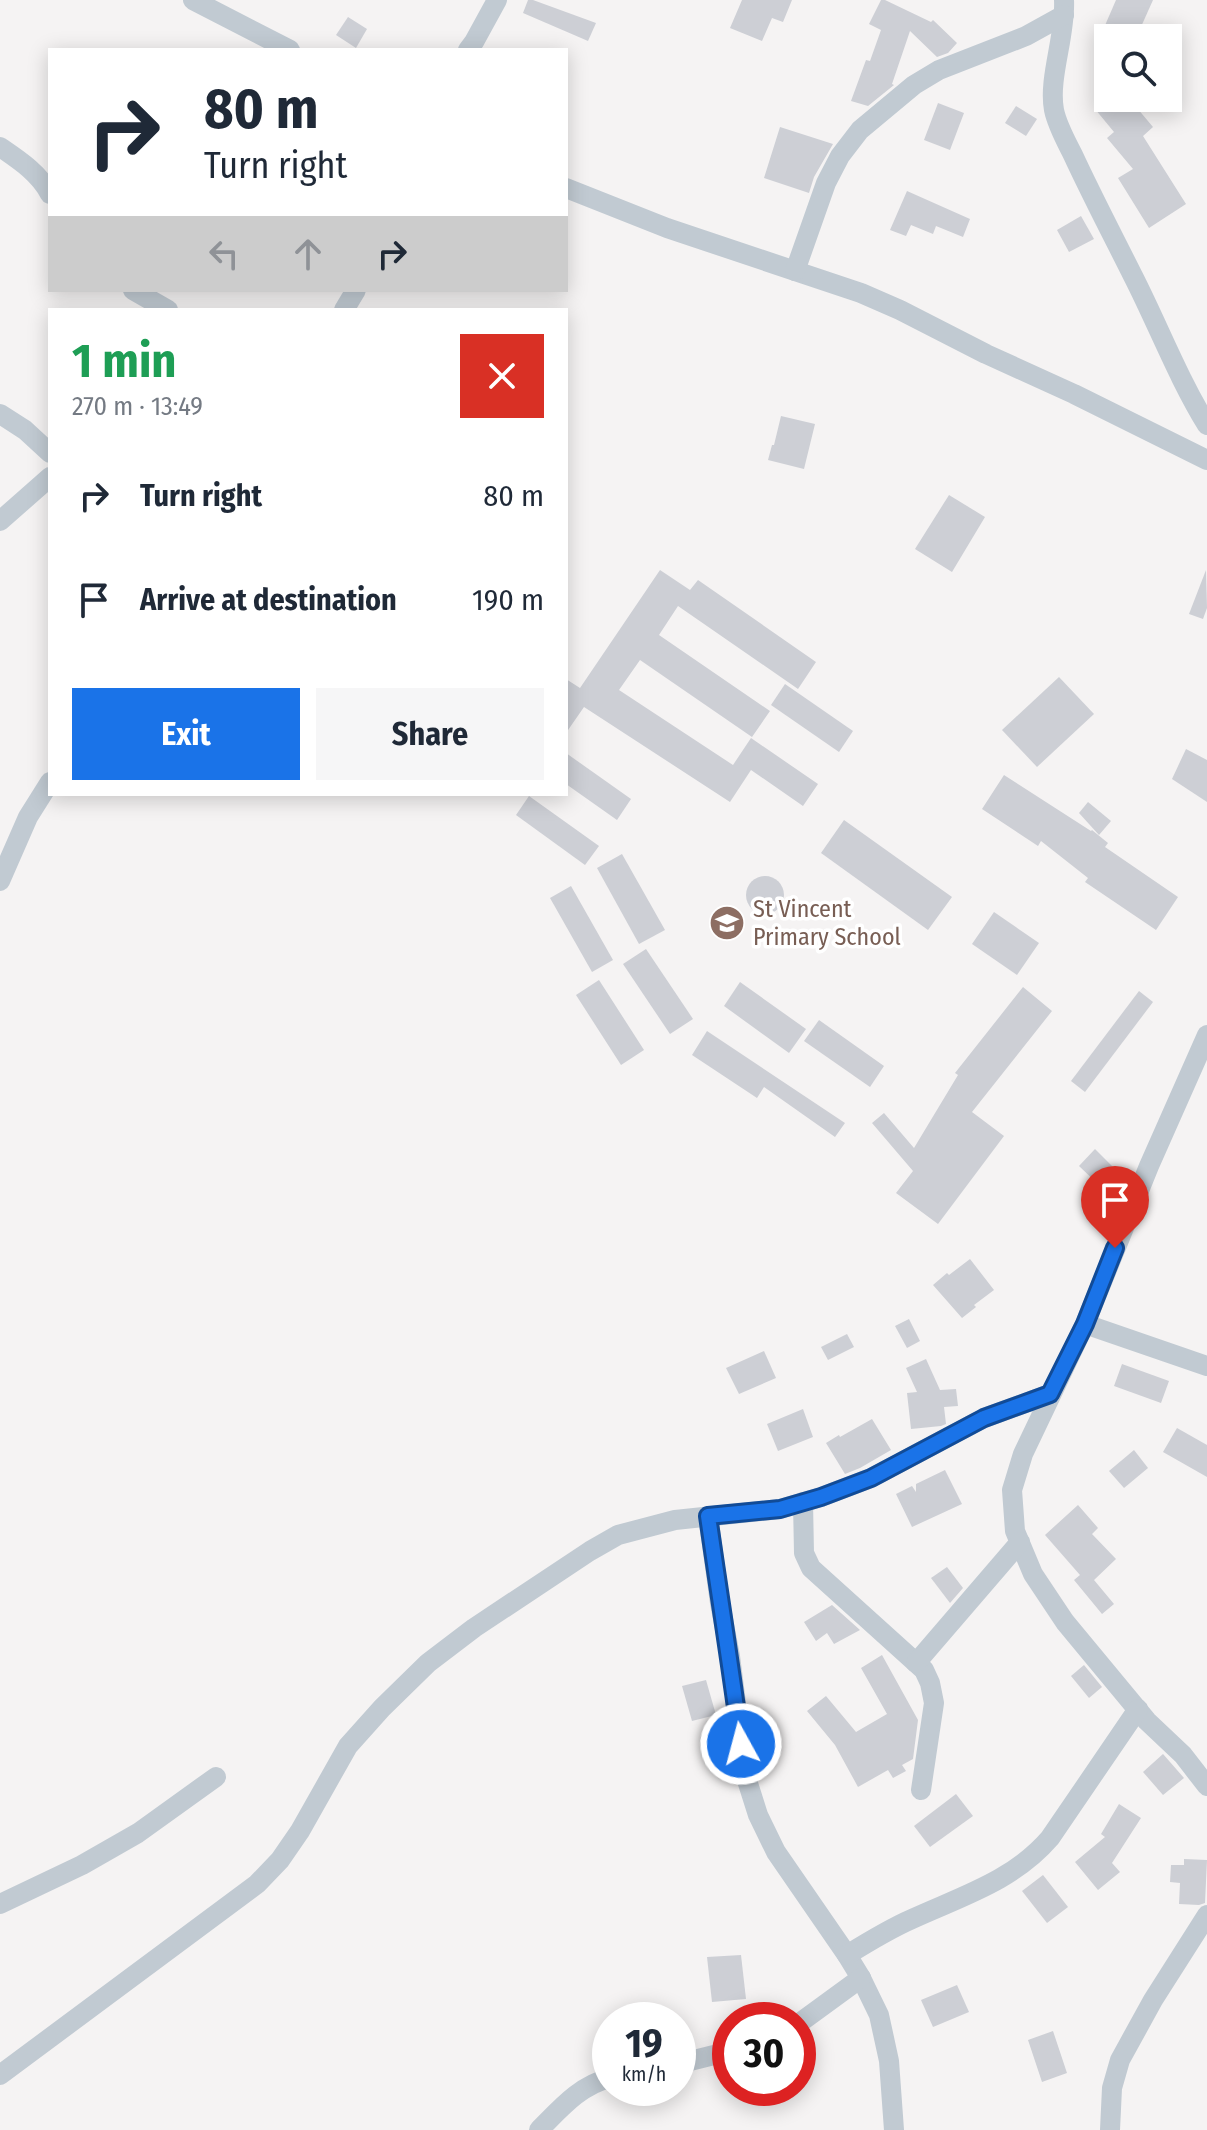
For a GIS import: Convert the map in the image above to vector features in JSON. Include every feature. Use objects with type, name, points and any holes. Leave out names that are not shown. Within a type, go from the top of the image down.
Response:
[{"type":"street","points":[[193,0],[286,48]]},
{"type":"street","points":[[469,48],[497,0]]},
{"type":"street","points":[[795,271],[826,183],[840,156],[860,130],[914,85],[939,70],[1026,36],[1064,8]]},
{"type":"street","points":[[1064,8],[1053,94],[1054,110],[1091,194],[1207,425]]},
{"type":"street","points":[[0,147],[22,161],[48,190]]},
{"type":"street","points":[[568,189],[667,228],[861,293],[1207,460]]},
{"type":"street","points":[[136,292],[164,308]]},
{"type":"street","points":[[0,414],[25,430],[48,451]]},
{"type":"street","points":[[0,521],[48,479]]},
{"type":"street","points":[[0,881],[28,817],[48,785]]},
{"type":"street","points":[[1207,1035],[1149,1166],[1085,1324],[1023,1454],[1012,1490],[1015,1531],[1033,1574],[1065,1622],[1147,1721],[1183,1755],[1207,1786]]},
{"type":"street","points":[[1085,1324],[1207,1366]]},
{"type":"street","points":[[0,2075],[257,1884],[280,1860],[300,1831],[348,1746],[382,1708],[428,1663],[474,1628],[590,1551],[618,1535],[675,1520],[780,1509],[803,1502],[871,1478],[984,1418],[1050,1394]]},
{"type":"street","points":[[803,1502],[804,1553],[811,1568],[924,1670],[930,1683],[934,1703],[921,1790]]},
{"type":"street","points":[[708,1516],[745,1774],[753,1801],[776,1852],[847,1955],[879,2015],[889,2061],[894,2130]]},
{"type":"street","points":[[916,1663],[1020,1542]]},
{"type":"street","points":[[847,1955],[909,1920],[1001,1879],[1035,1855],[1050,1838],[1138,1709]]},
{"type":"street","points":[[0,1904],[82,1865],[138,1833],[216,1777]]},
{"type":"street","points":[[1110,2130],[1112,2088],[1120,2060],[1153,2000],[1207,1915]]},
{"type":"street","points":[[816,2011],[861,1978]]},
{"type":"street","points":[[539,2130],[576,2094],[592,2085]]},
{"type":"building","points":[[528,0],[596,23],[588,41],[523,13]]},
{"type":"building","points":[[742,0],[792,0],[783,22],[772,18],[762,41],[730,28]]},
{"type":"building","points":[[881,0],[931,22],[933,20],[957,43],[948,53],[937,57],[910,31],[894,85],[868,106],[851,101],[881,30],[869,24]]},
{"type":"building","points":[[1116,0],[1153,0],[1142,24],[1106,24]]},
{"type":"building","points":[[348,17],[367,29],[356,48],[336,35]]},
{"type":"building","points":[[938,103],[964,113],[950,150],[924,140]]},
{"type":"building","points":[[1016,106],[1037,119],[1026,136],[1005,123]]},
{"type":"building","points":[[1097,112],[1140,112],[1153,127],[1143,136],[1186,204],[1149,228],[1118,178],[1133,169],[1107,138],[1114,132]]},
{"type":"building","points":[[780,127],[833,144],[814,177],[809,193],[764,178]]},
{"type":"building","points":[[907,191],[970,219],[963,237],[936,226],[933,234],[911,225],[906,236],[890,230]]},
{"type":"building","points":[[1081,216],[1094,239],[1069,252],[1057,230]]},
{"type":"building","points":[[781,416],[815,424],[804,469],[768,460]]},
{"type":"building","points":[[949,495],[985,517],[952,572],[915,549]]},
{"type":"building","points":[[660,570],[690,590],[698,580],[816,662],[798,689],[678,606],[659,635],[770,711],[752,737],[640,660],[619,690],[733,765],[751,738],[818,784],[803,806],[751,770],[730,802],[584,707],[568,730],[568,680],[580,688]]},
{"type":"building","points":[[1206,570],[1207,608],[1203,619],[1189,614]]},
{"type":"building","points":[[1059,677],[1094,714],[1037,767],[1002,730]]},
{"type":"building","points":[[785,684],[853,731],[839,752],[771,705]]},
{"type":"building","points":[[1186,749],[1207,760],[1207,802],[1172,779]]},
{"type":"building","points":[[568,754],[631,799],[617,820],[568,785]]},
{"type":"building","points":[[1004,775],[1092,830],[1108,843],[1105,847],[1178,897],[1156,930],[1085,882],[1088,878],[1041,841],[1038,846],[982,809]]},
{"type":"building","points":[[529,796],[599,846],[585,865],[516,815]]},
{"type":"building","points":[[1088,802],[1111,821],[1099,835],[1079,813]]},
{"type":"building","points":[[844,820],[952,897],[928,930],[821,853]]},
{"type":"building","points":[[622,854],[665,930],[639,944],[597,868]]},
{"type":"building","points":[[765,876],[778,882],[784,895],[778,908],[765,914],[752,908],[746,895],[752,882]]},
{"type":"building","points":[[571,886],[613,960],[592,972],[550,898]]},
{"type":"building","points":[[994,912],[1039,943],[1017,975],[972,944]]},
{"type":"building","points":[[646,949],[693,1019],[670,1034],[623,964]]},
{"type":"building","points":[[599,980],[644,1050],[621,1065],[576,995]]},
{"type":"building","points":[[740,982],[806,1029],[789,1053],[724,1006]]},
{"type":"building","points":[[1023,987],[1052,1011],[972,1112],[1004,1136],[938,1224],[896,1193],[913,1171],[872,1123],[884,1113],[914,1148],[958,1075],[955,1073]]},
{"type":"building","points":[[1139,991],[1153,1002],[1085,1092],[1071,1081]]},
{"type":"building","points":[[819,1020],[884,1066],[870,1087],[804,1041]]},
{"type":"building","points":[[707,1031],[845,1123],[835,1137],[764,1087],[757,1098],[692,1055]]},
{"type":"building","points":[[1095,1149],[1117,1171],[1101,1187],[1079,1166]]},
{"type":"building","points":[[970,1259],[994,1290],[962,1318],[933,1285]]},
{"type":"building","points":[[909,1319],[920,1341],[907,1348],[895,1326]]},
{"type":"building","points":[[847,1334],[854,1347],[828,1360],[821,1347]]},
{"type":"building","points":[[764,1351],[776,1378],[739,1394],[726,1368]]},
{"type":"building","points":[[926,1359],[940,1390],[956,1389],[958,1406],[944,1407],[946,1424],[911,1429],[907,1393],[917,1392],[906,1368]]},
{"type":"building","points":[[1122,1364],[1169,1381],[1161,1403],[1114,1386]]},
{"type":"building","points":[[803,1409],[813,1437],[778,1451],[767,1424]]},
{"type":"building","points":[[872,1419],[891,1450],[845,1474],[826,1443]]},
{"type":"building","points":[[1177,1428],[1207,1445],[1207,1477],[1163,1452]]},
{"type":"building","points":[[1134,1450],[1148,1468],[1124,1488],[1109,1471]]},
{"type":"building","points":[[945,1470],[962,1504],[912,1527],[896,1494],[912,1486],[916,1492],[916,1484]]},
{"type":"building","points":[[1078,1505],[1098,1528],[1092,1534],[1116,1559],[1094,1580],[1114,1604],[1102,1614],[1074,1580],[1080,1575],[1045,1535]]},
{"type":"building","points":[[947,1567],[963,1588],[950,1603],[931,1578]]},
{"type":"building","points":[[832,1605],[860,1630],[834,1644],[827,1633],[816,1641],[804,1622]]},
{"type":"building","points":[[882,1655],[918,1720],[913,1759],[902,1765],[906,1771],[893,1778],[888,1770],[858,1787],[835,1745],[807,1711],[826,1696],[856,1732],[887,1714],[861,1668]]},
{"type":"building","points":[[1084,1665],[1102,1687],[1089,1698],[1071,1676]]},
{"type":"building","points":[[706,1680],[716,1715],[692,1721],[682,1686]]},
{"type":"building","points":[[1163,1754],[1184,1778],[1163,1795],[1143,1772]]},
{"type":"building","points":[[956,1794],[973,1816],[930,1847],[914,1826]]},
{"type":"building","points":[[1119,1804],[1141,1818],[1112,1863],[1120,1872],[1098,1890],[1075,1862],[1105,1837],[1101,1834]]},
{"type":"building","points":[[1184,1859],[1207,1860],[1205,1903],[1179,1904],[1180,1883],[1170,1882],[1171,1865],[1184,1865]]},
{"type":"building","points":[[1043,1875],[1068,1907],[1047,1923],[1022,1891]]},
{"type":"building","points":[[741,1955],[746,1999],[712,2002],[707,1957]]},
{"type":"building","points":[[957,1985],[969,2012],[933,2027],[921,2000]]},
{"type":"building","points":[[1053,2031],[1067,2073],[1042,2082],[1028,2040]]},
{"type":"place","name":"St Vincent Primary School","points":[[727,923]]},
{"type":"route","points":[[741,1744],[708,1516],[780,1509],[821,1497],[871,1478],[984,1418],[1050,1394],[1085,1324],[1115,1248]]}]
